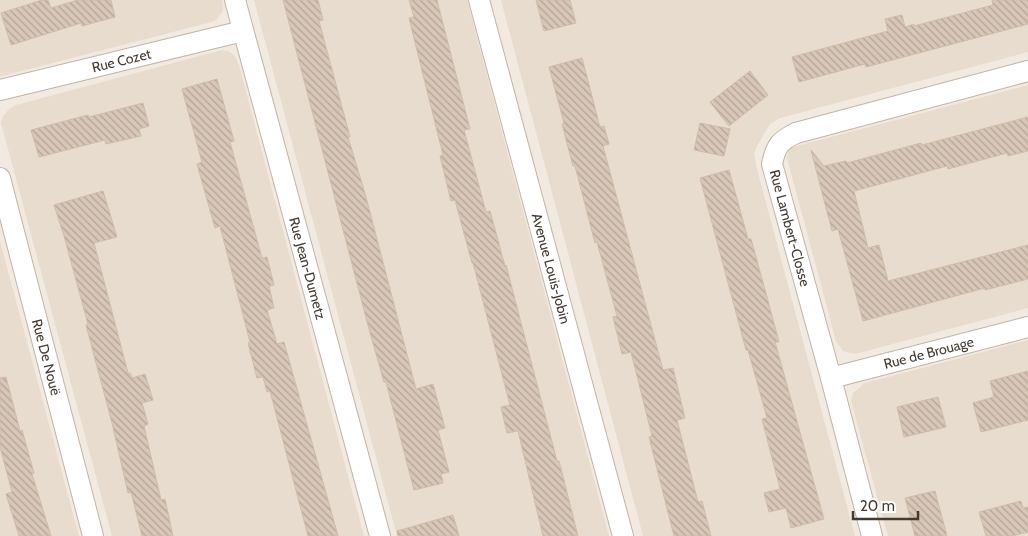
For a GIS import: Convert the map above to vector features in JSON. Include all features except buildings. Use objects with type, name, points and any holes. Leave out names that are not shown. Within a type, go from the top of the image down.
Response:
[{"type":"street","name":"Rue Jean-Dumetz","points":[[235,0],[380,536]]},
{"type":"street","name":"Avenue Louis-Jobin","points":[[479,0],[623,536]]},
{"type":"street","name":"Rue Cozet","points":[[0,90],[243,31]]},
{"type":"street","name":"Rue Lambert-Closse","points":[[872,536],[772,164],[775,150],[784,139],[796,133],[1028,71]]},
{"type":"street","name":"Rue De Nouë","points":[[0,178],[93,536]]},
{"type":"street","name":"Rue de Brouage","points":[[831,378],[1028,327]]},
{"type":"shaded area","points":[[0,0],[222,0],[223,11],[216,20],[208,23],[0,76]]},
{"type":"shaded area","points":[[254,0],[467,0],[609,536],[397,536]]},
{"type":"shaded area","points":[[501,0],[1028,0],[1028,52],[780,118],[770,124],[754,154],[855,536],[643,536]]},
{"type":"shaded area","points":[[222,50],[234,55],[239,65],[364,536],[112,536],[1,123],[3,116],[16,105]]},
{"type":"shaded area","points":[[1028,85],[1028,308],[855,354],[843,351],[836,341],[787,158],[791,148]]},
{"type":"shaded area","points":[[0,241],[79,536],[0,536]]},
{"type":"shaded area","points":[[1028,340],[1028,536],[888,536],[851,401],[853,393],[865,383]]}]
